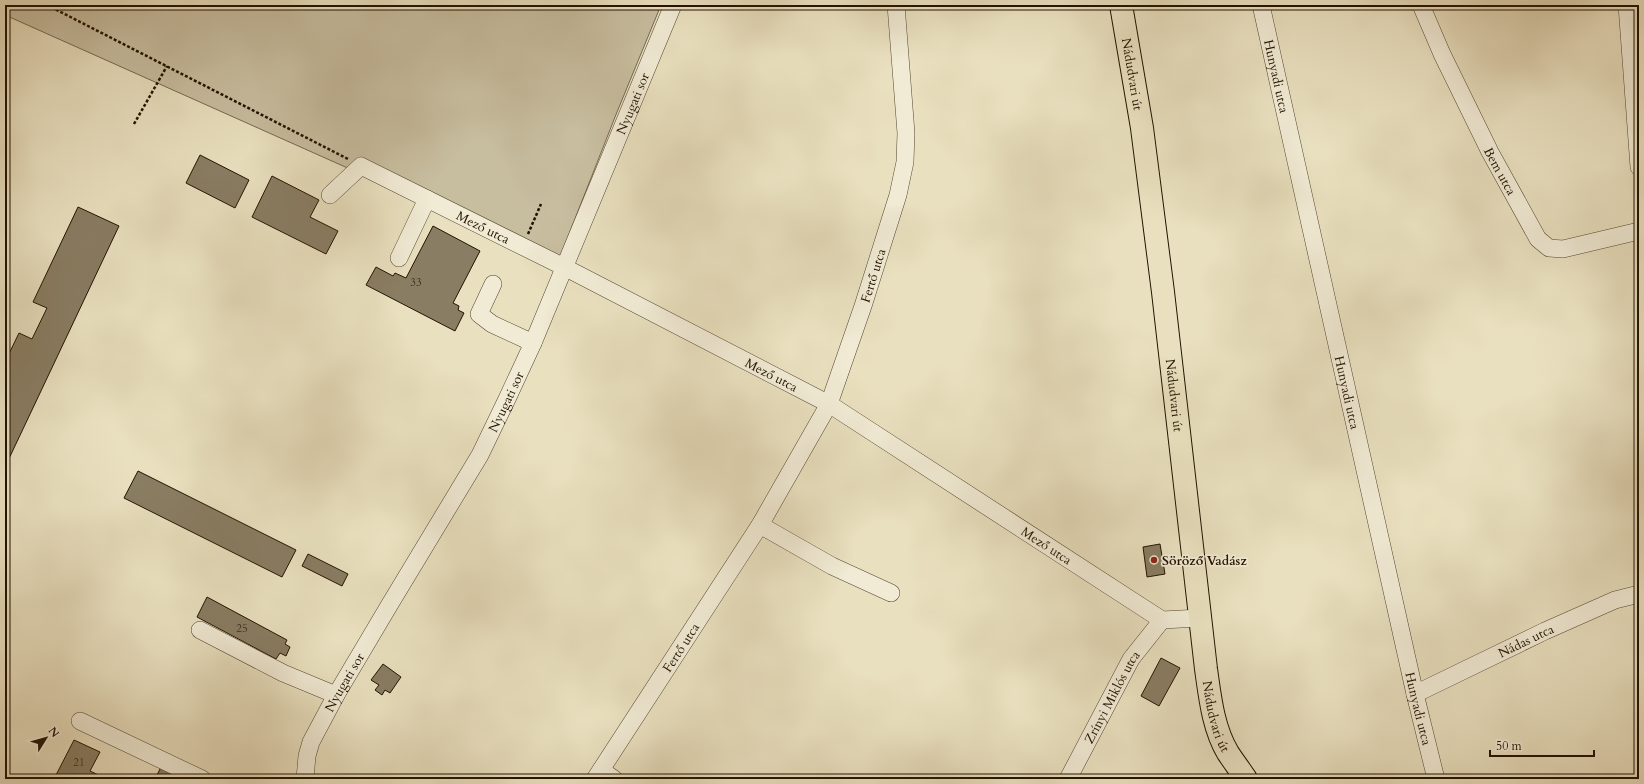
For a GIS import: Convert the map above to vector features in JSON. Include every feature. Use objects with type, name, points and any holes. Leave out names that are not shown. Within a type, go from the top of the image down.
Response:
[{"type":"main road","name":"Nádudvari út","points":[[1121,5],[1142,128],[1164,292],[1206,669],[1213,712],[1219,733],[1228,752],[1246,779]]},
{"type":"street","name":"Nyugati sor","points":[[305,779],[307,756],[311,742],[336,695],[480,455],[533,343],[673,5]]},
{"type":"street","name":"Fertő utca","points":[[603,776],[760,525],[829,404],[898,195],[906,162],[906,133],[896,5]]},
{"type":"street","name":"Hunyadi utca","points":[[1262,5],[1415,694],[1436,779]]},
{"type":"street","name":"Bem utca","points":[[1421,5],[1442,54],[1490,152],[1538,239],[1549,248],[1563,249],[1639,231]]},
{"type":"street","points":[[1627,5],[1639,166]]},
{"type":"street","name":"Mező utca","points":[[361,166],[564,267],[829,404],[1162,620]]},
{"type":"street","points":[[330,195],[361,166]]},
{"type":"street","points":[[400,258],[427,199]]},
{"type":"street","points":[[493,284],[479,314],[492,324],[533,343]]},
{"type":"street","points":[[760,525],[832,566],[891,593]]},
{"type":"street","name":"Nádas utca","points":[[1415,694],[1546,631],[1616,600],[1639,594]]},
{"type":"street","points":[[1162,620],[1200,618]]},
{"type":"street","name":"Zrínyi Miklós utca","points":[[1068,779],[1131,659],[1162,620]]},
{"type":"street","points":[[200,630],[283,673],[336,695]]},
{"type":"street","points":[[80,720],[202,779]]},
{"type":"path","points":[[47,5],[361,166]]},
{"type":"path","points":[[134,124],[167,66]]},
{"type":"path","points":[[523,247],[541,204]]},
{"type":"shaded area","points":[[5,5],[661,5],[558,262],[5,15]]},
{"type":"building","points":[[200,155],[249,180],[235,208],[186,183]]},
{"type":"building","points":[[272,176],[319,200],[310,217],[338,231],[326,254],[252,217]]},
{"type":"building","points":[[78,207],[119,226],[5,467],[5,362],[19,333],[32,339],[47,308],[33,302]]},
{"type":"building","points":[[433,226],[480,251],[453,303],[459,306],[458,310],[464,313],[455,331],[366,285],[376,267],[393,276],[395,273],[406,278]]},
{"type":"building","points":[[138,471],[296,550],[282,577],[124,498]]},
{"type":"building","name":"Söröző Vadász","points":[[1160,544],[1165,574],[1147,577],[1143,547]]},
{"type":"building","points":[[308,554],[348,574],[342,586],[302,566]]},
{"type":"building","points":[[207,597],[287,640],[285,644],[290,647],[286,656],[280,653],[276,659],[197,617]]},
{"type":"building","points":[[1161,658],[1180,668],[1159,706],[1141,696]]},
{"type":"building","points":[[383,664],[401,677],[390,693],[385,690],[382,695],[375,690],[379,685],[371,680]]},
{"type":"building","points":[[74,740],[100,752],[90,771],[107,779],[59,779],[55,777]]},
{"type":"building","points":[[161,767],[186,779],[155,779]]},
{"type":"place","name":"Söröző Vadász","points":[[1154,560]]}]
